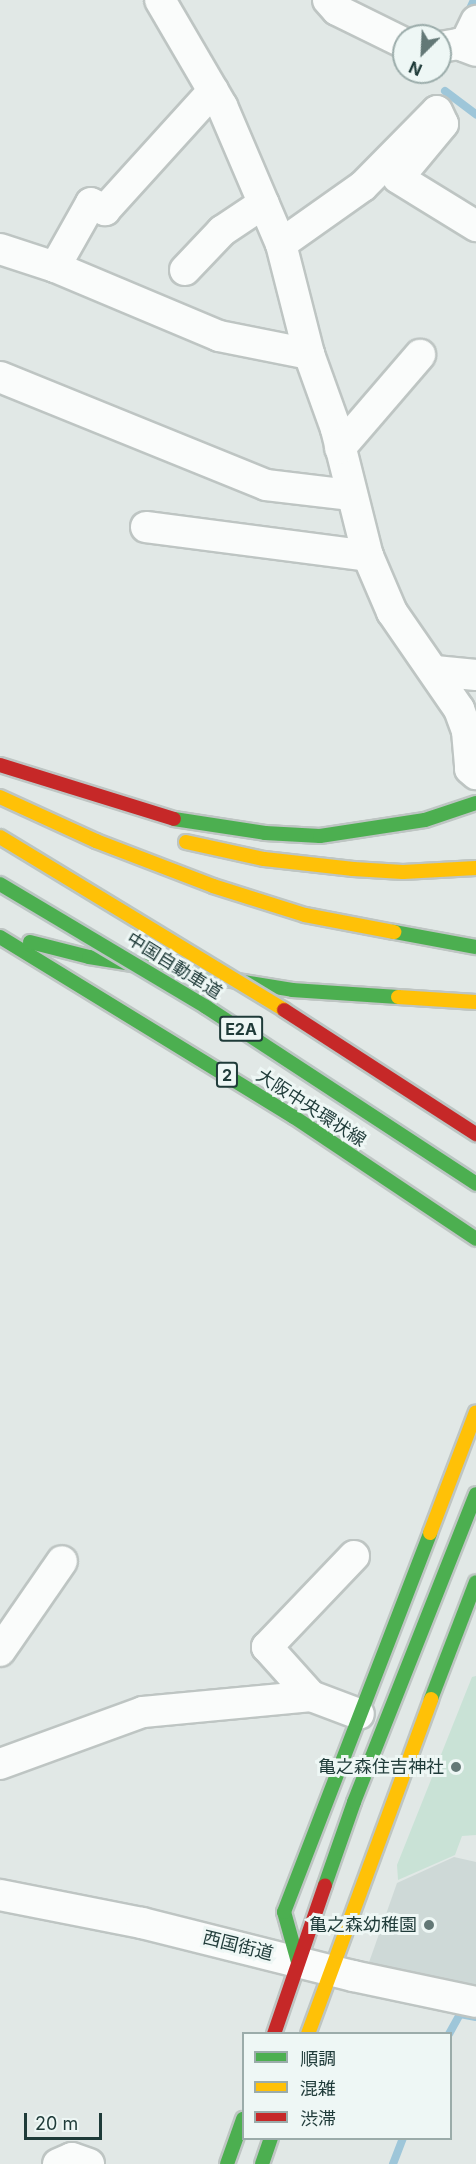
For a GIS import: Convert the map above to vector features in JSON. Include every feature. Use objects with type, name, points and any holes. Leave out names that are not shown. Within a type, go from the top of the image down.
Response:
[{"type":"main road","points":[[0,765],[140,811],[206,826],[265,833],[320,836],[368,831],[424,820],[476,803]]},
{"type":"main road","points":[[0,779],[15,786]]},
{"type":"main road","points":[[0,797],[96,841],[213,886],[305,915],[476,947]]},
{"type":"main road","name":"中国自動車道","points":[[0,837],[362,1057],[476,1134]]},
{"type":"main road","points":[[167,837],[248,856],[353,869],[403,872],[476,868]]},
{"type":"main road","name":"中国自動車道","points":[[0,884],[159,977],[476,1184]]},
{"type":"main road","name":"大阪中央環状線","points":[[0,936],[89,957],[292,990],[476,1002]]},
{"type":"main road","name":"大阪中央環状線","points":[[0,936],[294,1117],[448,1222],[475,1249]]},
{"type":"main road","points":[[298,1962],[284,1912],[476,1412]]},
{"type":"main road","points":[[275,2032],[354,1802],[476,1494]]},
{"type":"main road","points":[[309,2032],[380,1831],[476,1582]]},
{"type":"main road","points":[[227,2164],[242,2122]]},
{"type":"main road","points":[[262,2164],[271,2140]]},
{"type":"street","points":[[160,0],[213,91],[281,244],[309,354],[340,448],[368,556],[392,612],[435,671],[464,721],[470,769],[476,774]]},
{"type":"street","points":[[328,0],[337,10],[392,38]]},
{"type":"street","points":[[55,267],[91,203],[105,210],[213,91]]},
{"type":"street","points":[[281,244],[363,186],[437,111],[443,124],[398,178],[476,226]]},
{"type":"street","points":[[185,270],[222,231],[264,203]]},
{"type":"street","points":[[0,249],[55,267],[219,336],[309,354]]},
{"type":"street","points":[[340,448],[420,355]]},
{"type":"street","points":[[0,377],[266,485],[351,495]]},
{"type":"street","points":[[146,527],[368,556]]},
{"type":"street","points":[[435,671],[476,675]]},
{"type":"street","points":[[311,1696],[267,1647],[354,1556]]},
{"type":"street","points":[[0,1651],[62,1561]]},
{"type":"street","points":[[0,1764],[143,1712],[311,1696],[359,1714]]},
{"type":"street","name":"西国街道","points":[[0,1894],[142,1923],[331,1971],[476,2002]]},
{"type":"street","points":[[58,2164],[72,2158],[89,2164]]},
{"type":"shaded area","name":"亀之森幼稚園","points":[[454,1857],[476,1862],[476,1993],[367,1968],[397,1883]]},
{"type":"green space","name":"亀之森住吉神社","points":[[476,1676],[476,1835],[462,1836],[455,1855],[398,1880],[397,1865],[472,1677]]},
{"type":"waterway","points":[[467,15],[474,0]]},
{"type":"waterway","points":[[445,91],[476,114]]},
{"type":"waterway","points":[[450,2032],[460,2014],[476,2017]]},
{"type":"waterway","points":[[393,2164],[402,2140]]},
{"type":"traffic: fast","points":[[174,819],[265,833],[320,836],[425,820],[476,803]]},
{"type":"traffic: fast","points":[[0,884],[206,1007],[476,1184]]},
{"type":"traffic: fast","points":[[394,932],[476,947]]},
{"type":"traffic: fast","points":[[0,937],[294,1117],[476,1239]]},
{"type":"traffic: fast","points":[[30,942],[89,957],[292,990],[398,997]]},
{"type":"traffic: fast","points":[[325,1885],[354,1802],[476,1494]]},
{"type":"traffic: fast","points":[[298,1962],[284,1912],[430,1533]]},
{"type":"traffic: fast","points":[[431,1699],[476,1582]]},
{"type":"traffic: fast","points":[[227,2164],[242,2122]]},
{"type":"traffic: fast","points":[[262,2164],[270,2140]]},
{"type":"traffic: slow","points":[[0,797],[96,841],[213,886],[305,915],[394,932]]},
{"type":"traffic: slow","points":[[0,837],[284,1010]]},
{"type":"traffic: slow","points":[[186,842],[264,859],[353,869],[403,872],[476,868]]},
{"type":"traffic: slow","points":[[398,997],[476,1002]]},
{"type":"traffic: slow","points":[[430,1533],[476,1412]]},
{"type":"traffic: slow","points":[[309,2032],[431,1699]]},
{"type":"traffic: jam","points":[[0,765],[174,819]]},
{"type":"traffic: jam","points":[[284,1010],[476,1134]]},
{"type":"traffic: jam","points":[[275,2032],[325,1885]]},
{"type":"place","name":"亀之森住吉神社","points":[[456,1767]]},
{"type":"place","name":"亀之森幼稚園","points":[[429,1925]]}]
